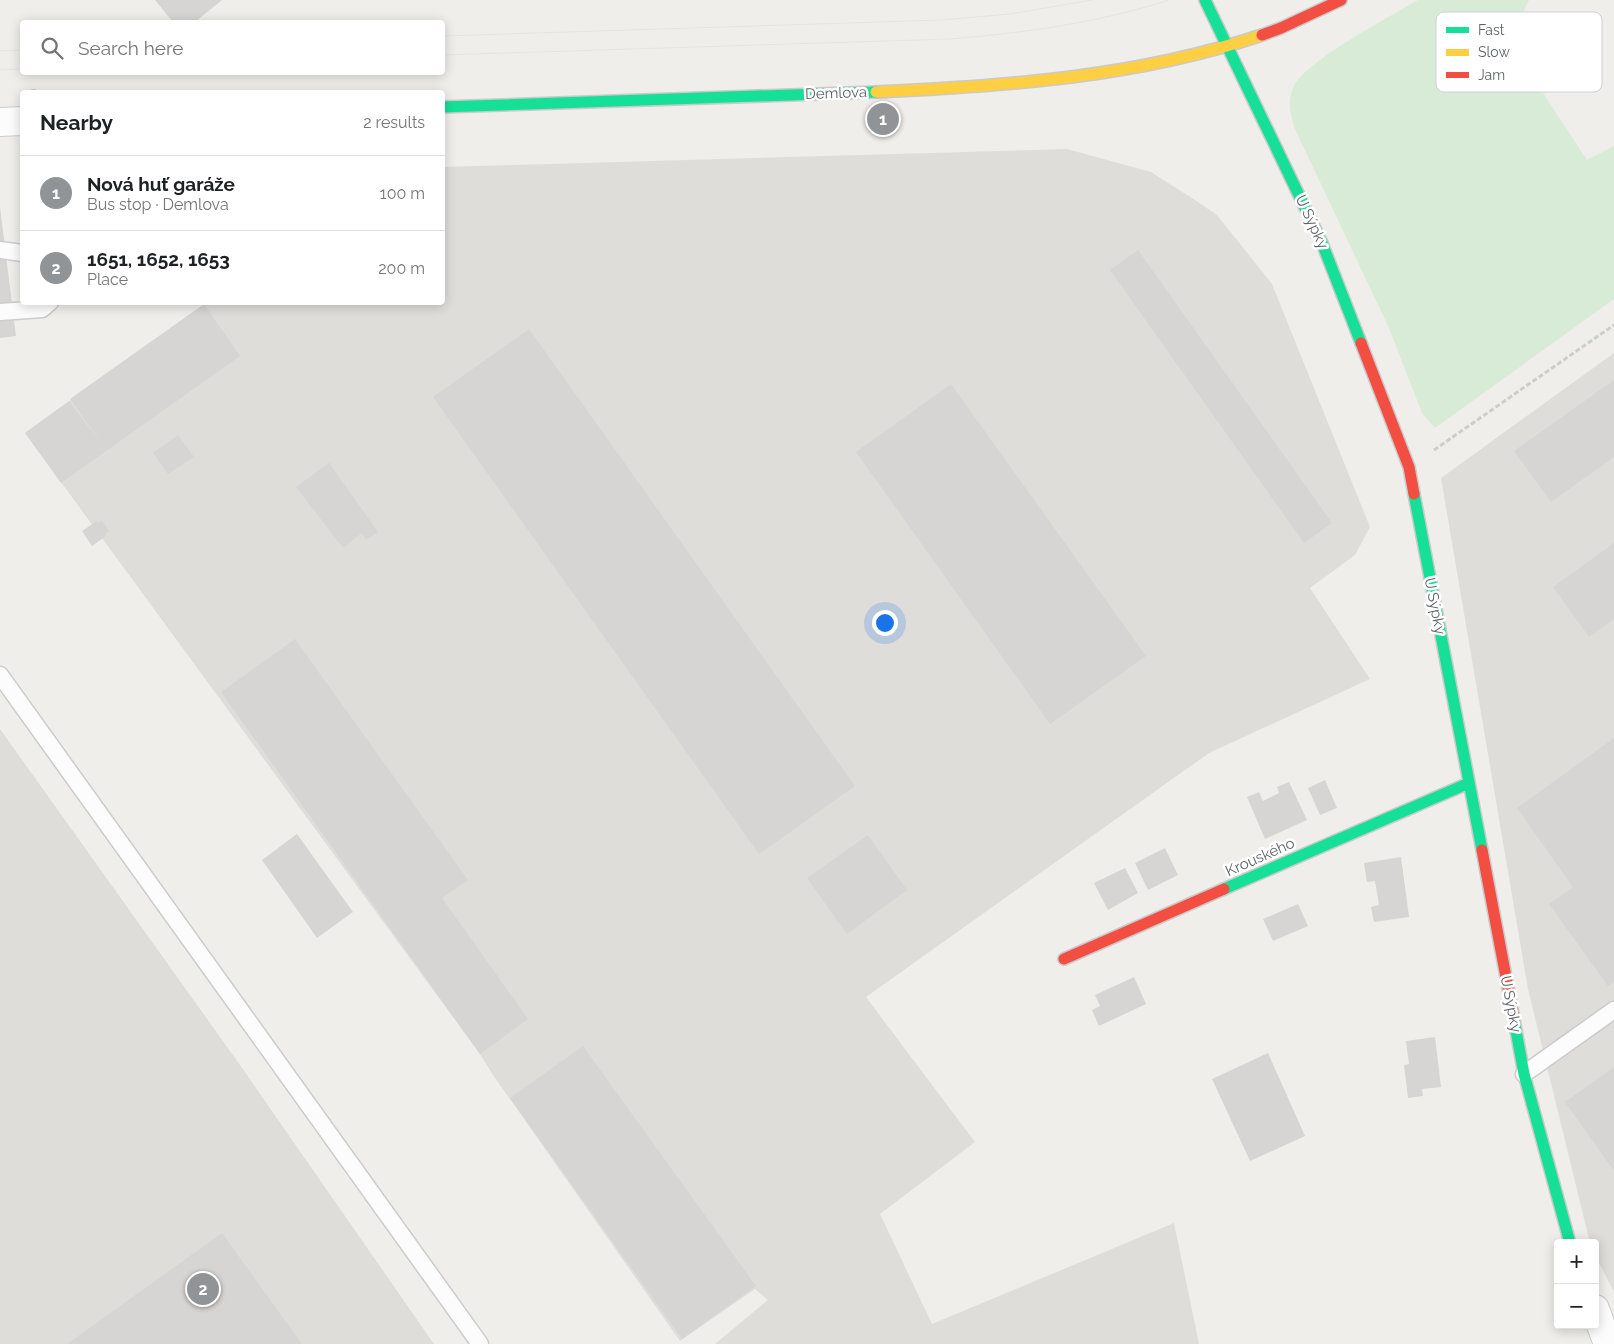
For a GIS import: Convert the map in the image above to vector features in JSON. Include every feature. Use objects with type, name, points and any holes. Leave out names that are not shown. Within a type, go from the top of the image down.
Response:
[{"type":"street","name":"U Sýpky","points":[[1205,0],[1322,243],[1409,467],[1524,1074],[1569,1239]]},
{"type":"street","name":"Demlova","points":[[445,108],[906,91],[1079,77],[1137,67],[1227,47],[1290,24],[1341,0]]},
{"type":"street","points":[[0,122],[20,121]]},
{"type":"street","name":"Krouského","points":[[1064,959],[1469,783]]},
{"type":"street","points":[[1599,1320],[1608,1344]]},
{"type":"lane","points":[[0,250],[20,253]]},
{"type":"lane","points":[[0,312],[42,309],[47,305]]},
{"type":"lane","points":[[0,675],[480,1344]]},
{"type":"lane","points":[[1524,1074],[1614,1010]]},
{"type":"path","points":[[1409,467],[1614,325]]},
{"type":"shaded area","points":[[1067,149],[1151,172],[1195,200],[1217,215],[1272,284],[1370,527],[1355,555],[1310,588],[1370,679],[1209,753],[866,997],[975,1142],[880,1214],[932,1324],[1174,1223],[1199,1344],[715,1344],[768,1300],[755,1289],[680,1341],[480,1054],[25,433],[203,305],[445,305],[445,167]]},
{"type":"shaded area","points":[[1614,353],[1614,1292],[1599,1263],[1599,1239],[1589,1239],[1528,989],[1441,478]]},
{"type":"shaded area","points":[[0,729],[240,1065],[434,1344],[0,1344]]},
{"type":"green space","points":[[1418,0],[1529,0],[1523,12],[1436,12],[1436,92],[1542,92],[1587,160],[1614,146],[1614,299],[1435,428],[1422,413],[1389,328],[1294,127],[1291,116],[1290,96],[1294,86],[1302,76],[1331,52]]},
{"type":"building","points":[[155,0],[222,0],[197,20],[171,20]]},
{"type":"building","points":[[0,207],[16,336],[0,338]]},
{"type":"building","points":[[1138,250],[1332,523],[1304,543],[1110,270]]},
{"type":"building","points":[[203,305],[205,305],[240,356],[61,483],[25,433],[69,401],[104,447],[70,399]]},
{"type":"building","points":[[529,329],[855,786],[759,854],[433,397]]},
{"type":"building","points":[[1614,380],[1614,457],[1551,502],[1514,451]]},
{"type":"building","points":[[951,384],[1146,656],[1050,724],[856,452]]},
{"type":"building","points":[[178,435],[194,457],[168,474],[153,453]]},
{"type":"building","points":[[333,460],[330,464],[378,532],[366,540],[362,533],[343,548],[296,487]]},
{"type":"building","points":[[97,521],[97,523],[102,521],[109,531],[105,534],[106,536],[92,546],[82,531]]},
{"type":"building","points":[[1614,543],[1614,619],[1589,637],[1553,587]]},
{"type":"building","points":[[295,639],[468,880],[442,898],[528,1019],[480,1054],[221,692]]},
{"type":"building","points":[[1614,738],[1614,981],[1608,986],[1549,904],[1573,887],[1517,808]]},
{"type":"building","points":[[1325,780],[1337,808],[1320,815],[1308,788]]},
{"type":"building","points":[[1289,782],[1307,820],[1265,839],[1247,797],[1259,792],[1263,801],[1279,793],[1277,787]]},
{"type":"building","points":[[297,834],[353,912],[317,938],[262,860]]},
{"type":"building","points":[[868,835],[907,890],[847,934],[807,878]]},
{"type":"building","points":[[1165,848],[1178,875],[1148,890],[1135,863]]},
{"type":"building","points":[[1401,857],[1409,917],[1374,922],[1371,907],[1379,905],[1375,881],[1367,882],[1364,863]]},
{"type":"building","points":[[1125,868],[1138,893],[1108,910],[1094,883]]},
{"type":"building","points":[[1298,904],[1308,926],[1273,941],[1263,919]]},
{"type":"building","points":[[1134,977],[1146,1004],[1099,1026],[1092,1010],[1100,1006],[1095,995]]},
{"type":"building","points":[[1435,1037],[1441,1087],[1422,1089],[1423,1096],[1408,1098],[1404,1065],[1409,1064],[1406,1041]]},
{"type":"building","points":[[583,1046],[756,1286],[682,1339],[510,1098]]},
{"type":"building","points":[[1268,1053],[1305,1136],[1250,1161],[1212,1079]]},
{"type":"building","points":[[1614,1067],[1614,1171],[1565,1102]]},
{"type":"building","points":[[222,1233],[302,1344],[67,1344]]},
{"type":"tram line","points":[[445,36],[942,20],[1010,14],[1092,0]]},
{"type":"tram line","points":[[445,55],[949,39],[1005,34],[1060,26],[1115,15],[1169,0]]},
{"type":"tram line","points":[[0,51],[20,50]]},
{"type":"tram line","points":[[0,70],[20,69]]},
{"type":"traffic: fast","points":[[1205,0],[1322,243],[1361,343]]},
{"type":"traffic: fast","points":[[445,107],[876,92]]},
{"type":"traffic: fast","points":[[1414,494],[1482,850]]},
{"type":"traffic: fast","points":[[1224,889],[1469,783]]},
{"type":"traffic: fast","points":[[1513,1014],[1524,1074],[1569,1239]]},
{"type":"traffic: slow","points":[[876,92],[1023,82],[1119,70],[1167,61],[1262,35]]},
{"type":"traffic: jam","points":[[1262,35],[1341,0]]},
{"type":"traffic: jam","points":[[1361,343],[1409,467],[1414,494]]},
{"type":"traffic: jam","points":[[1482,850],[1513,1014]]},
{"type":"traffic: jam","points":[[1064,959],[1224,889]]},
{"type":"place","name":"Nová huť garáže","points":[[883,119]]},
{"type":"place","name":"1651, 1652, 1653","points":[[203,1289]]}]
